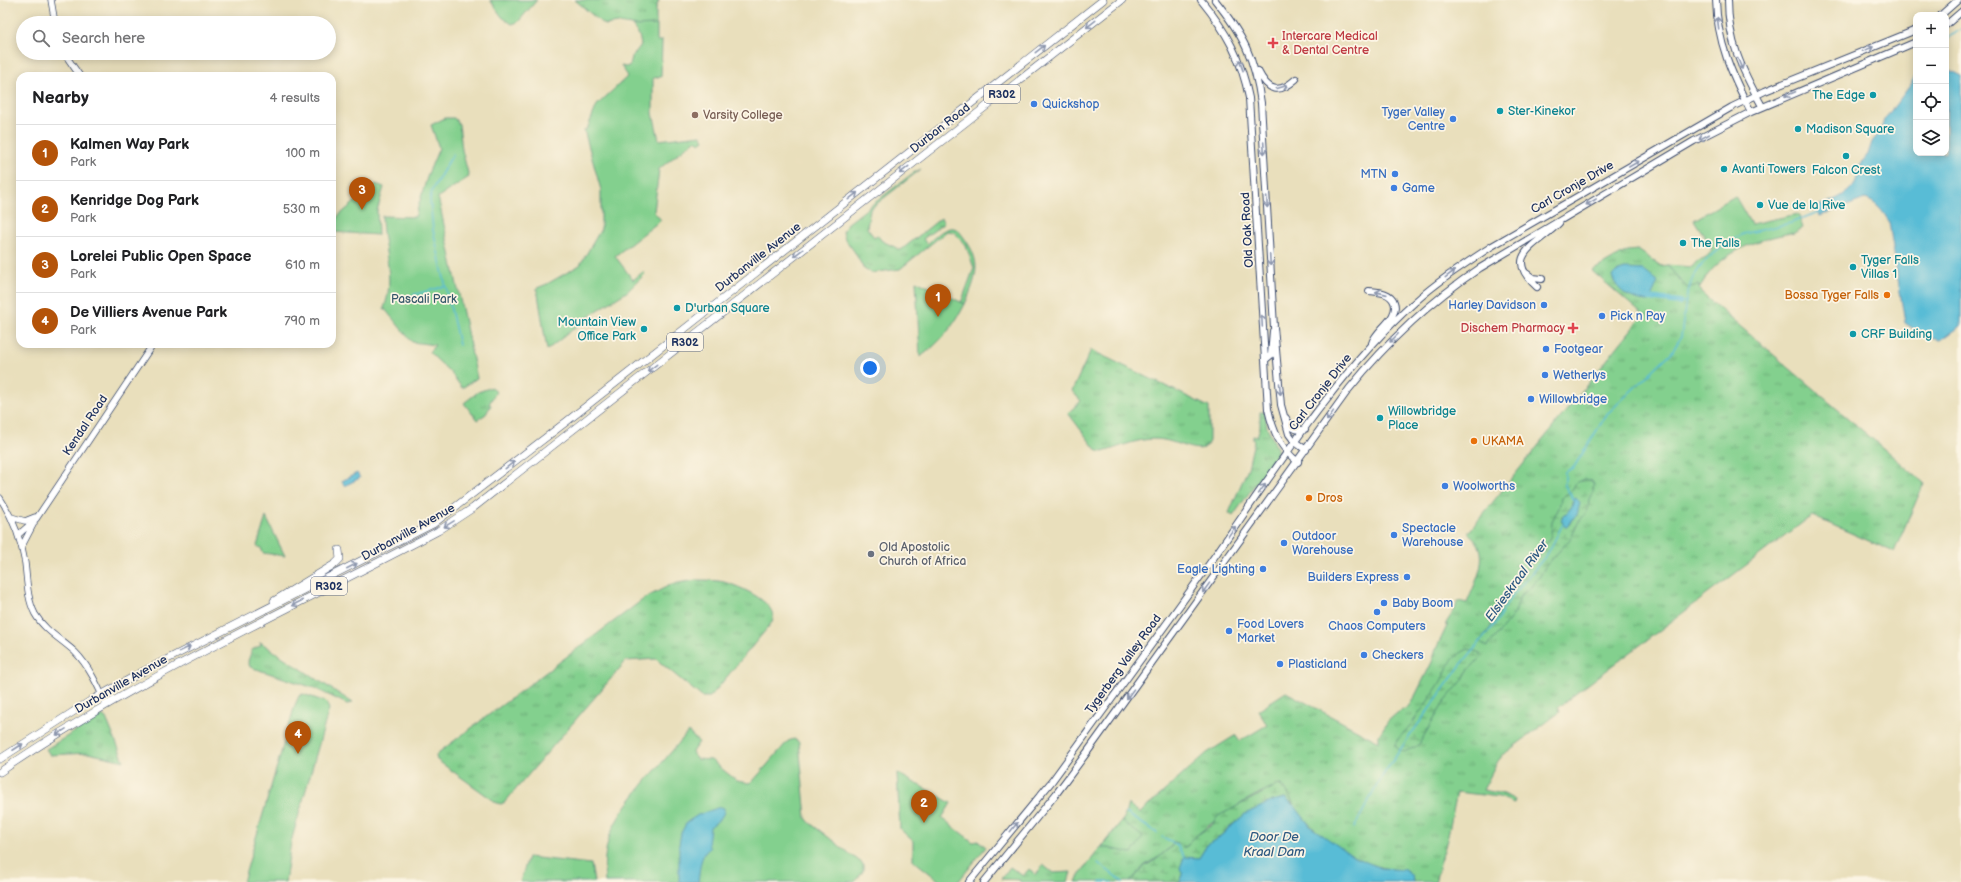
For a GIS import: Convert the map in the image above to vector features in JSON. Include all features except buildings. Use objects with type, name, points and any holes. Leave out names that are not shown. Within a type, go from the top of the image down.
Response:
[{"type":"main road","name":"Durban Road","points":[[822,220],[1103,0]]},
{"type":"main road","name":"Durban Road","points":[[829,229],[1122,0]]},
{"type":"main road","name":"Old Oak Road","points":[[1201,0],[1223,30],[1234,49],[1244,74],[1252,123],[1264,360],[1268,409],[1272,424],[1287,453],[1298,462]]},
{"type":"main road","name":"Old Oak Road","points":[[1215,0],[1236,27],[1252,61],[1261,103],[1274,327],[1281,405],[1287,427],[1296,442],[1306,450]]},
{"type":"main road","points":[[1716,0],[1721,46],[1751,112]]},
{"type":"main road","points":[[1728,0],[1731,39],[1744,74],[1762,106]]},
{"type":"main road","points":[[1944,12],[1958,0]]},
{"type":"main road","points":[[1949,22],[1961,12]]},
{"type":"main road","name":"Carl Cronje Drive","points":[[1287,453],[1372,344],[1419,298],[1492,246],[1745,100],[1913,31]]},
{"type":"main road","name":"Carl Cronje Drive","points":[[1298,462],[1366,369],[1396,335],[1457,284],[1480,268],[1694,141],[1762,106],[1913,43]]},
{"type":"main road","points":[[1252,61],[1263,81],[1271,88],[1282,88],[1296,79]]},
{"type":"main road","points":[[1536,287],[1526,278],[1523,272],[1522,263],[1525,252],[1566,217]]},
{"type":"main road","name":"Durbanville Avenue","points":[[0,759],[102,694],[176,654],[258,614],[433,524],[566,422],[822,220]]},
{"type":"main road","name":"Durbanville Avenue","points":[[0,772],[106,704],[174,666],[406,548],[454,521],[481,502],[829,229]]},
{"type":"main road","points":[[1523,272],[1532,278],[1542,279]]},
{"type":"main road","points":[[1369,291],[1388,295],[1393,300],[1395,306],[1393,314],[1375,335],[1372,344]]},
{"type":"main road","points":[[1264,360],[1271,355],[1271,338],[1274,327]]},
{"type":"main road","points":[[1281,405],[1290,425],[1296,430],[1305,429]]},
{"type":"main road","name":"Tygerberg Valley Road","points":[[969,882],[1061,769],[1287,453]]},
{"type":"main road","name":"Tygerberg Valley Road","points":[[984,882],[1088,752],[1298,462]]},
{"type":"main road","points":[[258,614],[274,601],[335,564],[340,559],[339,550]]},
{"type":"street","points":[[51,0],[53,16]]},
{"type":"street","points":[[69,60],[77,72]]},
{"type":"street","name":"Kendal Road","points":[[22,546],[37,517],[150,348]]},
{"type":"street","points":[[0,498],[11,517],[22,546],[31,603],[35,614],[42,623],[79,657],[89,670],[106,704]]},
{"type":"street","points":[[11,517],[25,521],[37,517]]},
{"type":"street","name":"Kendal Road","points":[[18,535],[37,517]]},
{"type":"green space","points":[[490,0],[537,0],[518,22],[512,24],[502,17]]},
{"type":"green space","points":[[575,0],[659,0],[656,8],[656,26],[637,26],[618,23],[604,25]]},
{"type":"green space","points":[[657,25],[657,41],[662,41],[661,77],[653,78],[653,113],[659,140],[701,135],[704,140],[700,143],[695,140],[659,169],[654,212],[661,220],[615,256],[633,280],[643,272],[645,274],[628,291],[592,314],[547,350],[537,288],[580,265],[601,229],[601,190],[584,130],[587,129],[597,105],[628,76],[621,66],[626,67],[630,65],[632,57],[641,45],[639,35],[632,26]]},
{"type":"green space","name":"Pascali Park","points":[[445,118],[454,118],[459,124],[462,150],[469,177],[438,197],[477,378],[462,388],[451,373],[429,352],[435,345],[412,342],[384,308],[389,285],[389,274],[382,216],[415,217],[428,174],[439,148],[431,125]]},
{"type":"green space","points":[[921,169],[870,209],[867,228],[874,237],[877,235],[882,241],[901,250],[941,218],[944,223],[923,239],[927,244],[944,230],[954,228],[957,230],[969,245],[973,253],[976,269],[973,285],[965,304],[961,303],[974,268],[966,246],[954,232],[947,231],[900,269],[871,273],[864,269],[845,239],[843,232],[847,224],[913,173]]},
{"type":"green space","points":[[376,184],[384,187],[377,211],[378,235],[336,232],[336,218]]},
{"type":"green space","points":[[1735,196],[1751,224],[1798,214],[1803,228],[1792,234],[1765,239],[1738,250],[1726,257],[1716,266],[1707,276],[1700,288],[1698,285],[1687,288],[1667,265],[1692,267],[1698,260],[1709,255],[1712,248],[1694,220]]},
{"type":"green space","points":[[1638,250],[1661,266],[1667,265],[1687,287],[1698,285],[1701,293],[1924,483],[1894,552],[1812,516],[1806,520],[1558,707],[1560,712],[1504,754],[1498,761],[1483,790],[1504,794],[1515,800],[1514,803],[1499,797],[1457,792],[1448,836],[1435,882],[1413,882],[1412,876],[1404,871],[1374,865],[1343,850],[1320,834],[1306,821],[1281,785],[1259,793],[1245,801],[1202,831],[1186,847],[1182,847],[1176,842],[1159,857],[1145,865],[1130,882],[1076,882],[1079,875],[1124,818],[1128,804],[1140,813],[1207,753],[1236,735],[1240,741],[1267,725],[1258,710],[1286,692],[1379,742],[1379,735],[1388,721],[1397,713],[1408,707],[1414,698],[1432,662],[1436,649],[1447,626],[1446,623],[1454,611],[1458,601],[1467,603],[1481,566],[1480,548],[1476,540],[1468,533],[1643,315],[1592,271],[1627,251]],"holes":[[[1625,269],[1621,290],[1612,276],[1616,272]]]},
{"type":"green space","points":[[916,281],[965,304],[946,334],[920,357]]},
{"type":"green space","points":[[1091,350],[1209,407],[1209,441],[1206,447],[1197,449],[1169,441],[1148,439],[1133,442],[1103,452],[1097,451],[1068,413],[1081,401],[1072,391]]},
{"type":"green space","points":[[492,387],[496,392],[489,404],[491,405],[486,414],[477,420],[464,403],[478,392]]},
{"type":"green space","points":[[1260,412],[1265,412],[1267,427],[1277,448],[1277,453],[1233,516],[1229,513],[1248,468],[1254,441],[1253,436],[1257,437],[1260,427]]},
{"type":"green space","points":[[1585,479],[1592,481],[1594,485],[1593,492],[1589,499],[1588,510],[1578,523],[1571,538],[1545,567],[1530,588],[1520,596],[1515,613],[1487,647],[1480,641],[1496,620],[1506,597],[1514,588],[1523,571],[1539,556],[1551,536],[1552,521],[1559,508],[1561,498],[1571,491],[1576,483]],"holes":[[[1572,503],[1576,516],[1572,519],[1569,525],[1562,517],[1571,508]]]},
{"type":"green space","points":[[266,517],[285,556],[263,553],[261,548],[257,546]]},
{"type":"green space","points":[[696,580],[714,580],[724,582],[749,592],[766,604],[771,610],[773,618],[770,625],[710,697],[702,697],[656,659],[626,661],[505,802],[501,804],[497,803],[437,760],[436,756],[438,753],[645,598],[672,584]]},
{"type":"green space","points":[[260,642],[353,703],[347,704],[314,688],[250,667],[248,661],[252,650],[261,645]]},
{"type":"green space","points":[[1468,649],[1478,652],[1481,655],[1479,660],[1468,670],[1462,681],[1445,701],[1419,744],[1404,752],[1398,749],[1395,745],[1397,740],[1413,722],[1427,702],[1440,683],[1448,666],[1455,657]]},
{"type":"green space","points":[[303,694],[326,702],[329,709],[291,842],[285,882],[243,882],[295,705],[299,696]]},
{"type":"green space","points":[[102,715],[106,718],[124,761],[88,753],[50,755],[46,749]]},
{"type":"green space","points":[[688,732],[699,742],[692,752],[696,759],[711,760],[737,781],[749,783],[754,780],[788,741],[794,739],[799,742],[806,818],[810,823],[863,864],[863,871],[855,882],[605,882],[604,866],[606,852],[609,839],[620,816],[636,793]]},
{"type":"green space","points":[[897,773],[951,803],[942,818],[973,842],[979,841],[986,847],[958,882],[941,882],[913,860],[913,841],[900,829]]},
{"type":"green space","points":[[1278,785],[1285,788],[1294,805],[1285,798],[1273,801],[1233,824],[1216,840],[1207,845],[1199,858],[1183,875],[1180,882],[1130,882],[1145,866],[1157,859],[1172,846],[1173,841],[1182,847],[1186,847],[1194,837],[1212,825],[1218,816]]},
{"type":"green space","points":[[1122,821],[1143,837],[1132,853],[1102,847]]},
{"type":"green space","points":[[528,857],[591,864],[594,882],[520,882]]},
{"type":"green space","points":[[1043,865],[1053,873],[1071,872],[1068,882],[1020,882],[1020,880],[1001,879],[1010,867],[1023,876],[1029,869],[1036,875]]},
{"type":"water","points":[[1949,70],[1961,76],[1961,326],[1941,340],[1926,337],[1905,323],[1889,222],[1885,214],[1872,202],[1865,199],[1820,216],[1816,207],[1840,197],[1851,189],[1857,177],[1857,169],[1868,154],[1872,142],[1880,132],[1884,120],[1912,83],[1913,79],[1913,156],[1949,156]]},
{"type":"water","points":[[1625,269],[1643,270],[1658,282],[1649,301],[1643,301],[1626,294],[1614,282],[1612,276],[1616,272]]},
{"type":"water","points":[[357,473],[360,478],[344,486],[342,481]]},
{"type":"water","points":[[1576,498],[1580,503],[1577,515],[1572,519],[1567,527],[1565,527],[1561,519],[1571,508],[1574,499]]},
{"type":"water","name":"Door De Kraal Dam","points":[[1285,798],[1294,805],[1311,827],[1354,857],[1381,868],[1405,870],[1412,876],[1413,882],[1180,882],[1183,875],[1180,868],[1184,857],[1199,858],[1207,845],[1216,840],[1245,814],[1273,801]]},
{"type":"water","points":[[720,807],[724,808],[724,811],[720,819],[710,827],[708,845],[710,848],[706,851],[702,859],[698,882],[679,882],[679,845],[681,833],[687,822],[698,815]]},
{"type":"waterway","name":"Elsieskraal River","points":[[1949,38],[1961,29]]},
{"type":"waterway","points":[[453,154],[432,190],[430,200],[433,230],[459,345]]},
{"type":"waterway","name":"Elsieskraal River","points":[[1574,500],[1565,486],[1565,472],[1574,467],[1607,414],[1672,352],[1681,337],[1686,299],[1692,279],[1703,263],[1715,252],[1743,234],[1791,223],[1818,212]]},
{"type":"waterway","points":[[413,295],[446,286]]},
{"type":"waterway","points":[[1650,298],[1679,302]]},
{"type":"waterway","name":"Elsieskraal River","points":[[1679,302],[1686,302]]},
{"type":"waterway","name":"Elsieskraal River","points":[[1354,828],[1381,778],[1404,744],[1460,666],[1496,623],[1509,600],[1548,553],[1563,524]]},
{"type":"waterway","points":[[1126,813],[1157,833]]},
{"type":"waterway","points":[[1162,837],[1171,841]]},
{"type":"waterway","points":[[1172,842],[1178,847],[1184,857]]},
{"type":"waterway","points":[[1098,863],[1123,882]]},
{"type":"waterway","points":[[1100,882],[1112,882]]},
{"type":"place","name":"Intercare Medical & Dental Centre","points":[[1273,43]]},
{"type":"place","name":"The Edge","points":[[1873,95]]},
{"type":"place","name":"Quickshop","points":[[1034,104]]},
{"type":"place","name":"Ster-Kinekor","points":[[1500,111]]},
{"type":"place","name":"Varsity College","points":[[695,115]]},
{"type":"place","name":"Tyger Valley Centre","points":[[1453,119]]},
{"type":"place","name":"Madison Square","points":[[1798,129]]},
{"type":"place","name":"Falcon Crest","points":[[1846,156]]},
{"type":"place","name":"Avanti Towers","points":[[1724,169]]},
{"type":"place","name":"MTN","points":[[1395,174]]},
{"type":"place","name":"Game","points":[[1394,188]]},
{"type":"place","name":"Vue de la Rive","points":[[1760,205]]},
{"type":"place","name":"Lorelei Public Open Space","points":[[362,210]]},
{"type":"place","name":"The Falls","points":[[1683,243]]},
{"type":"place","name":"Tyger Falls Villas 1","points":[[1853,267]]},
{"type":"place","name":"Bossa Tyger Falls","points":[[1887,295]]},
{"type":"place","name":"Harley Davidson","points":[[1544,305]]},
{"type":"place","name":"D'urban Square","points":[[677,308]]},
{"type":"place","name":"Pick n Pay","points":[[1602,316]]},
{"type":"place","name":"Kalmen Way Park","points":[[938,317]]},
{"type":"place","name":"Dischem Pharmacy","points":[[1573,328]]},
{"type":"place","name":"Mountain View Office Park","points":[[644,329]]},
{"type":"place","name":"CRF Building","points":[[1853,334]]},
{"type":"place","name":"Footgear","points":[[1546,349]]},
{"type":"place","name":"Wetherlys","points":[[1545,375]]},
{"type":"place","name":"Willowbridge","points":[[1531,399]]},
{"type":"place","name":"Willowbridge Place","points":[[1380,418]]},
{"type":"place","name":"UKAMA","points":[[1474,441]]},
{"type":"place","name":"Woolworths","points":[[1445,486]]},
{"type":"place","name":"Dros","points":[[1309,498]]},
{"type":"place","name":"Spectacle Warehouse","points":[[1394,535]]},
{"type":"place","name":"Outdoor Warehouse","points":[[1284,543]]},
{"type":"place","name":"Old Apostolic Church of Africa","points":[[871,554]]},
{"type":"place","name":"Eagle Lighting","points":[[1263,569]]},
{"type":"place","name":"Builders Express","points":[[1407,577]]},
{"type":"place","name":"Baby Boom","points":[[1384,603]]},
{"type":"place","name":"Chaos Computers","points":[[1377,612]]},
{"type":"place","name":"Food Lovers Market","points":[[1229,631]]},
{"type":"place","name":"Checkers","points":[[1364,655]]},
{"type":"place","name":"Plasticland","points":[[1280,664]]},
{"type":"place","name":"De Villiers Avenue Park","points":[[298,754]]},
{"type":"place","name":"Kenridge Dog Park","points":[[924,823]]}]
